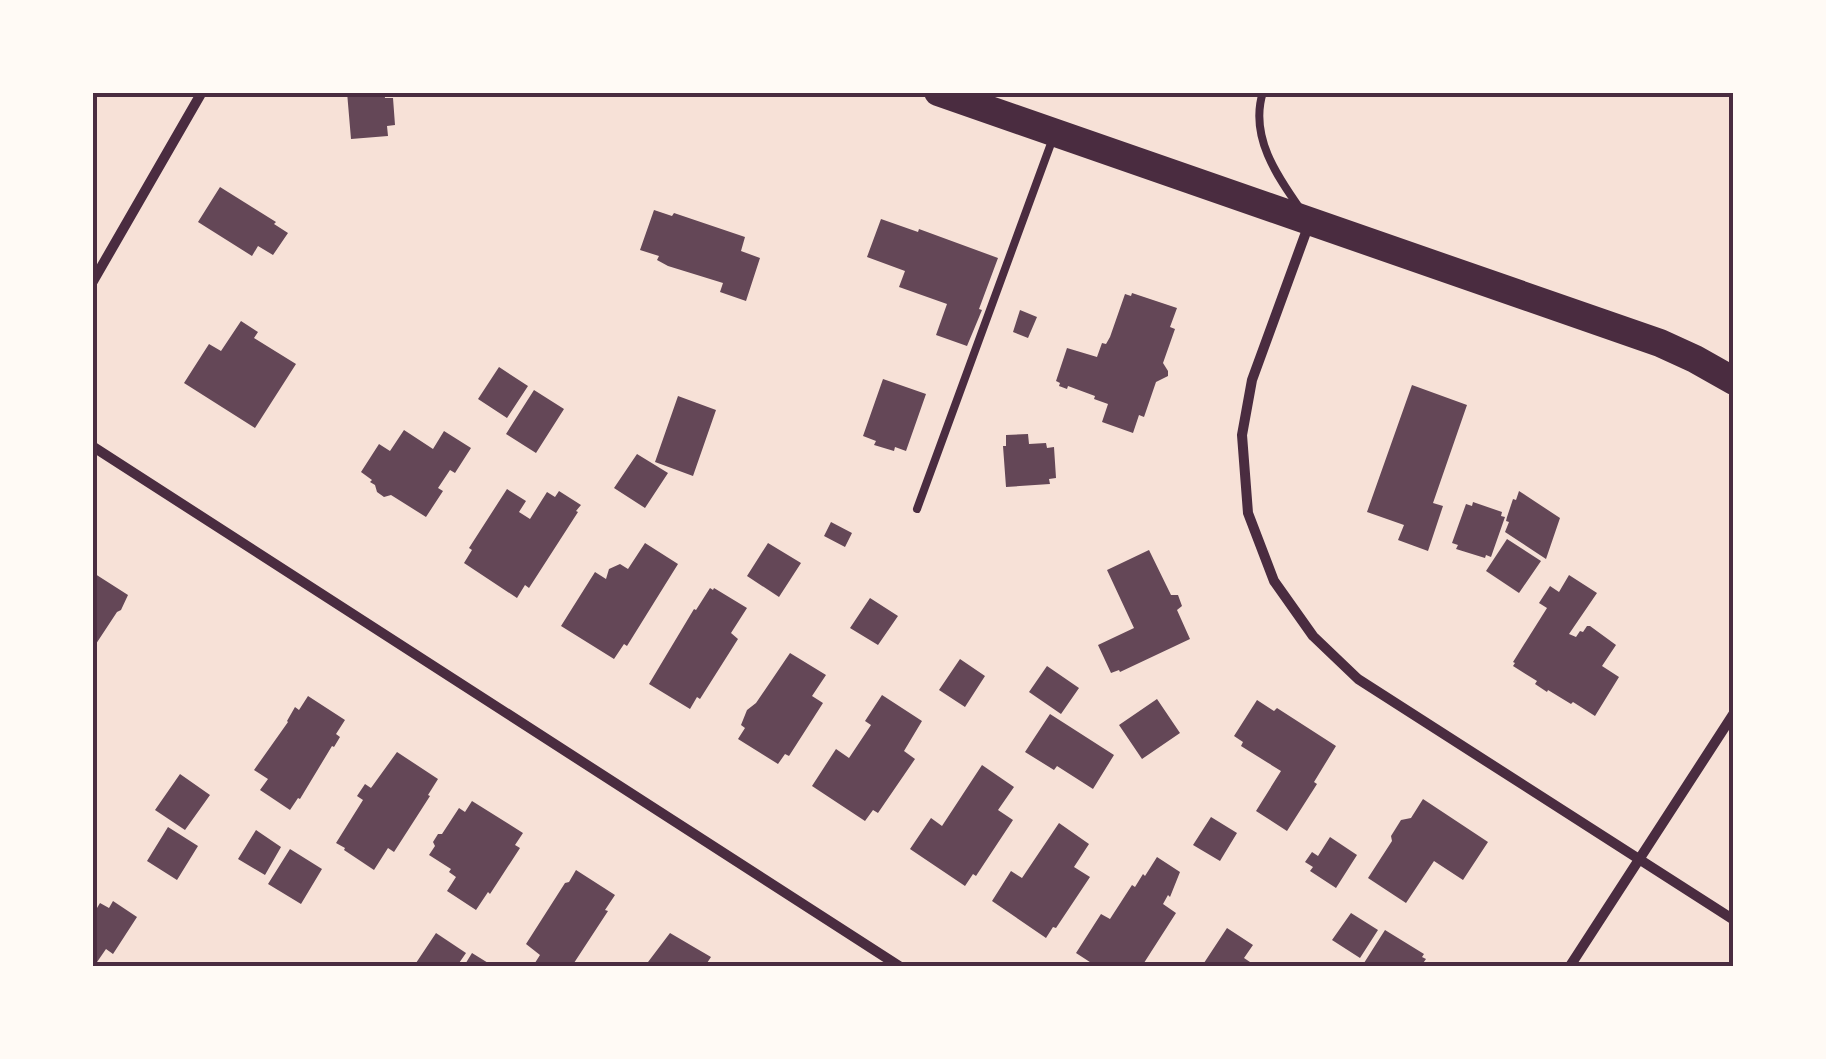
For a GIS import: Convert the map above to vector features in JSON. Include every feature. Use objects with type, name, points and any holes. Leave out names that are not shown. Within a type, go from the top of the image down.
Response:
[{"type":"highway","points":[[938,92],[1660,343],[1734,381]]},
{"type":"street","points":[[92,282],[202,92]]},
{"type":"street","points":[[1310,222],[1252,380],[1242,435],[1248,513],[1274,581],[1313,636],[1358,679],[1734,920]]},
{"type":"street","points":[[92,446],[899,966]]},
{"type":"street","points":[[1570,966],[1734,713]]},
{"type":"lane","points":[[1264,92],[1258,125],[1266,150],[1280,180],[1310,222]]},
{"type":"lane","points":[[918,509],[1055,134]]},
{"type":"building","points":[[347,92],[384,92],[385,98],[393,98],[395,125],[387,126],[388,136],[351,139]]},
{"type":"building","points":[[220,187],[288,233],[273,255],[258,246],[252,256],[198,222]]},
{"type":"building","points":[[654,210],[745,237],[741,251],[760,258],[746,301],[720,292],[723,283],[668,266],[657,260],[659,256],[640,250]]},
{"type":"building","points":[[881,219],[998,258],[967,346],[936,335],[947,304],[899,287],[905,271],[867,257]]},
{"type":"building","points":[[1125,294],[1177,308],[1170,327],[1175,329],[1163,363],[1168,376],[1156,382],[1144,417],[1139,415],[1133,433],[1102,422],[1108,404],[1068,386],[1059,386],[1056,381],[1067,348],[1097,357],[1102,343],[1106,344],[1110,337]]},
{"type":"building","points":[[1020,310],[1037,317],[1028,338],[1013,332]]},
{"type":"building","points":[[241,321],[258,332],[254,338],[296,364],[255,428],[184,383],[209,344],[221,351]]},
{"type":"building","points":[[499,367],[528,386],[507,418],[478,399]]},
{"type":"building","points":[[883,379],[926,394],[906,451],[874,445],[876,441],[863,436]]},
{"type":"building","points":[[1412,385],[1467,405],[1433,503],[1443,506],[1428,551],[1398,540],[1404,525],[1367,512]]},
{"type":"building","points":[[534,390],[564,409],[536,453],[506,434]]},
{"type":"building","points":[[678,396],[716,410],[693,476],[655,462]]},
{"type":"building","points":[[404,430],[433,449],[444,431],[471,448],[455,473],[450,470],[438,488],[443,491],[426,517],[391,495],[384,497],[361,472],[379,444],[390,451]]},
{"type":"building","points":[[1028,434],[1029,444],[1046,443],[1047,448],[1054,447],[1056,478],[1049,479],[1050,484],[1006,487],[1006,435]]},
{"type":"building","points":[[637,454],[668,473],[645,508],[614,488]]},
{"type":"building","points":[[507,489],[526,501],[519,512],[530,519],[547,492],[555,497],[559,491],[581,505],[529,588],[525,585],[517,598],[464,563],[472,550],[469,548]]},
{"type":"building","points":[[1519,491],[1560,518],[1546,559],[1505,532],[1513,499]]},
{"type":"building","points":[[1473,502],[1502,512],[1505,517],[1491,557],[1456,549],[1458,545],[1452,543],[1466,504],[1472,506]]},
{"type":"building","points":[[831,522],[852,533],[845,547],[824,536]]},
{"type":"building","points":[[1507,539],[1541,561],[1519,593],[1486,571]]},
{"type":"building","points":[[645,543],[678,564],[627,646],[624,644],[614,659],[561,626],[595,572],[606,579],[609,569],[620,564],[628,569]]},
{"type":"building","points":[[768,543],[801,563],[779,597],[747,576]]},
{"type":"building","points":[[1149,550],[1171,595],[1178,595],[1182,606],[1177,610],[1190,639],[1111,673],[1098,645],[1134,628],[1107,570]]},
{"type":"building","points":[[92,572],[128,595],[92,650]]},
{"type":"building","points":[[1569,575],[1597,593],[1569,634],[1576,637],[1590,626],[1616,645],[1602,666],[1619,677],[1595,716],[1547,692],[1513,666],[1547,608],[1539,603],[1550,586],[1559,592]]},
{"type":"building","points":[[710,588],[747,608],[731,633],[738,639],[690,709],[649,684]]},
{"type":"building","points":[[870,598],[898,616],[878,645],[850,628]]},
{"type":"building","points":[[790,653],[826,675],[812,696],[823,703],[789,756],[785,754],[778,764],[738,739],[745,728],[741,725],[747,710]]},
{"type":"building","points":[[960,659],[985,676],[965,707],[939,690]]},
{"type":"building","points":[[1047,666],[1079,688],[1061,714],[1029,692]]},
{"type":"building","points":[[882,695],[922,721],[904,751],[915,759],[878,813],[873,810],[865,821],[812,786],[836,749],[849,758],[871,725],[865,721]]},
{"type":"building","points":[[308,696],[345,720],[336,734],[340,737],[334,747],[290,810],[260,790],[268,779],[254,770],[295,707],[299,710]]},
{"type":"building","points":[[1157,699],[1180,733],[1142,759],[1119,725]]},
{"type":"building","points":[[1257,700],[1274,711],[1277,708],[1336,746],[1287,831],[1256,811],[1281,771],[1241,746],[1243,742],[1234,736]]},
{"type":"building","points":[[1050,714],[1114,755],[1093,789],[1025,752]]},
{"type":"building","points":[[397,752],[438,779],[394,852],[388,848],[374,870],[336,843],[363,800],[357,796],[365,784],[371,788]]},
{"type":"building","points":[[982,765],[1014,787],[998,810],[1013,820],[976,876],[973,874],[965,886],[910,849],[931,818],[942,826]]},
{"type":"building","points":[[180,774],[210,795],[185,830],[155,810]]},
{"type":"building","points":[[1423,799],[1488,842],[1463,880],[1434,861],[1406,903],[1368,878],[1401,820],[1411,818]]},
{"type":"building","points":[[472,801],[523,833],[515,845],[520,848],[476,910],[447,891],[456,877],[449,872],[451,869],[429,855],[438,834],[442,834],[459,808],[465,812]]},
{"type":"building","points":[[1211,817],[1237,833],[1220,861],[1193,845]]},
{"type":"building","points":[[1059,823],[1089,844],[1074,867],[1090,877],[1046,938],[992,901],[1011,871],[1022,878]]},
{"type":"building","points":[[168,827],[198,846],[177,880],[147,861]]},
{"type":"building","points":[[256,830],[281,847],[265,875],[238,859]]},
{"type":"building","points":[[1330,837],[1357,855],[1336,888],[1310,871],[1313,867],[1305,862],[1312,852],[1318,856]]},
{"type":"building","points":[[290,849],[322,869],[301,904],[268,884]]},
{"type":"building","points":[[1157,857],[1180,872],[1163,904],[1176,913],[1142,966],[1096,966],[1076,953],[1101,914],[1110,919],[1132,885],[1135,887],[1145,876]]},
{"type":"building","points":[[576,870],[615,895],[605,910],[608,911],[572,966],[533,966],[540,955],[526,944]]},
{"type":"building","points":[[113,901],[137,917],[113,954],[106,949],[95,965],[92,905],[97,908],[100,903],[109,908]]},
{"type":"building","points":[[1351,913],[1378,930],[1360,958],[1332,940]]},
{"type":"building","points":[[1227,928],[1253,945],[1244,958],[1256,966],[1202,966]]},
{"type":"building","points":[[1385,930],[1424,954],[1426,959],[1421,966],[1364,963]]},
{"type":"building","points":[[436,933],[466,953],[457,966],[414,966]]},
{"type":"building","points":[[670,933],[711,957],[705,966],[645,966]]},
{"type":"building","points":[[472,953],[493,966],[464,966]]}]
